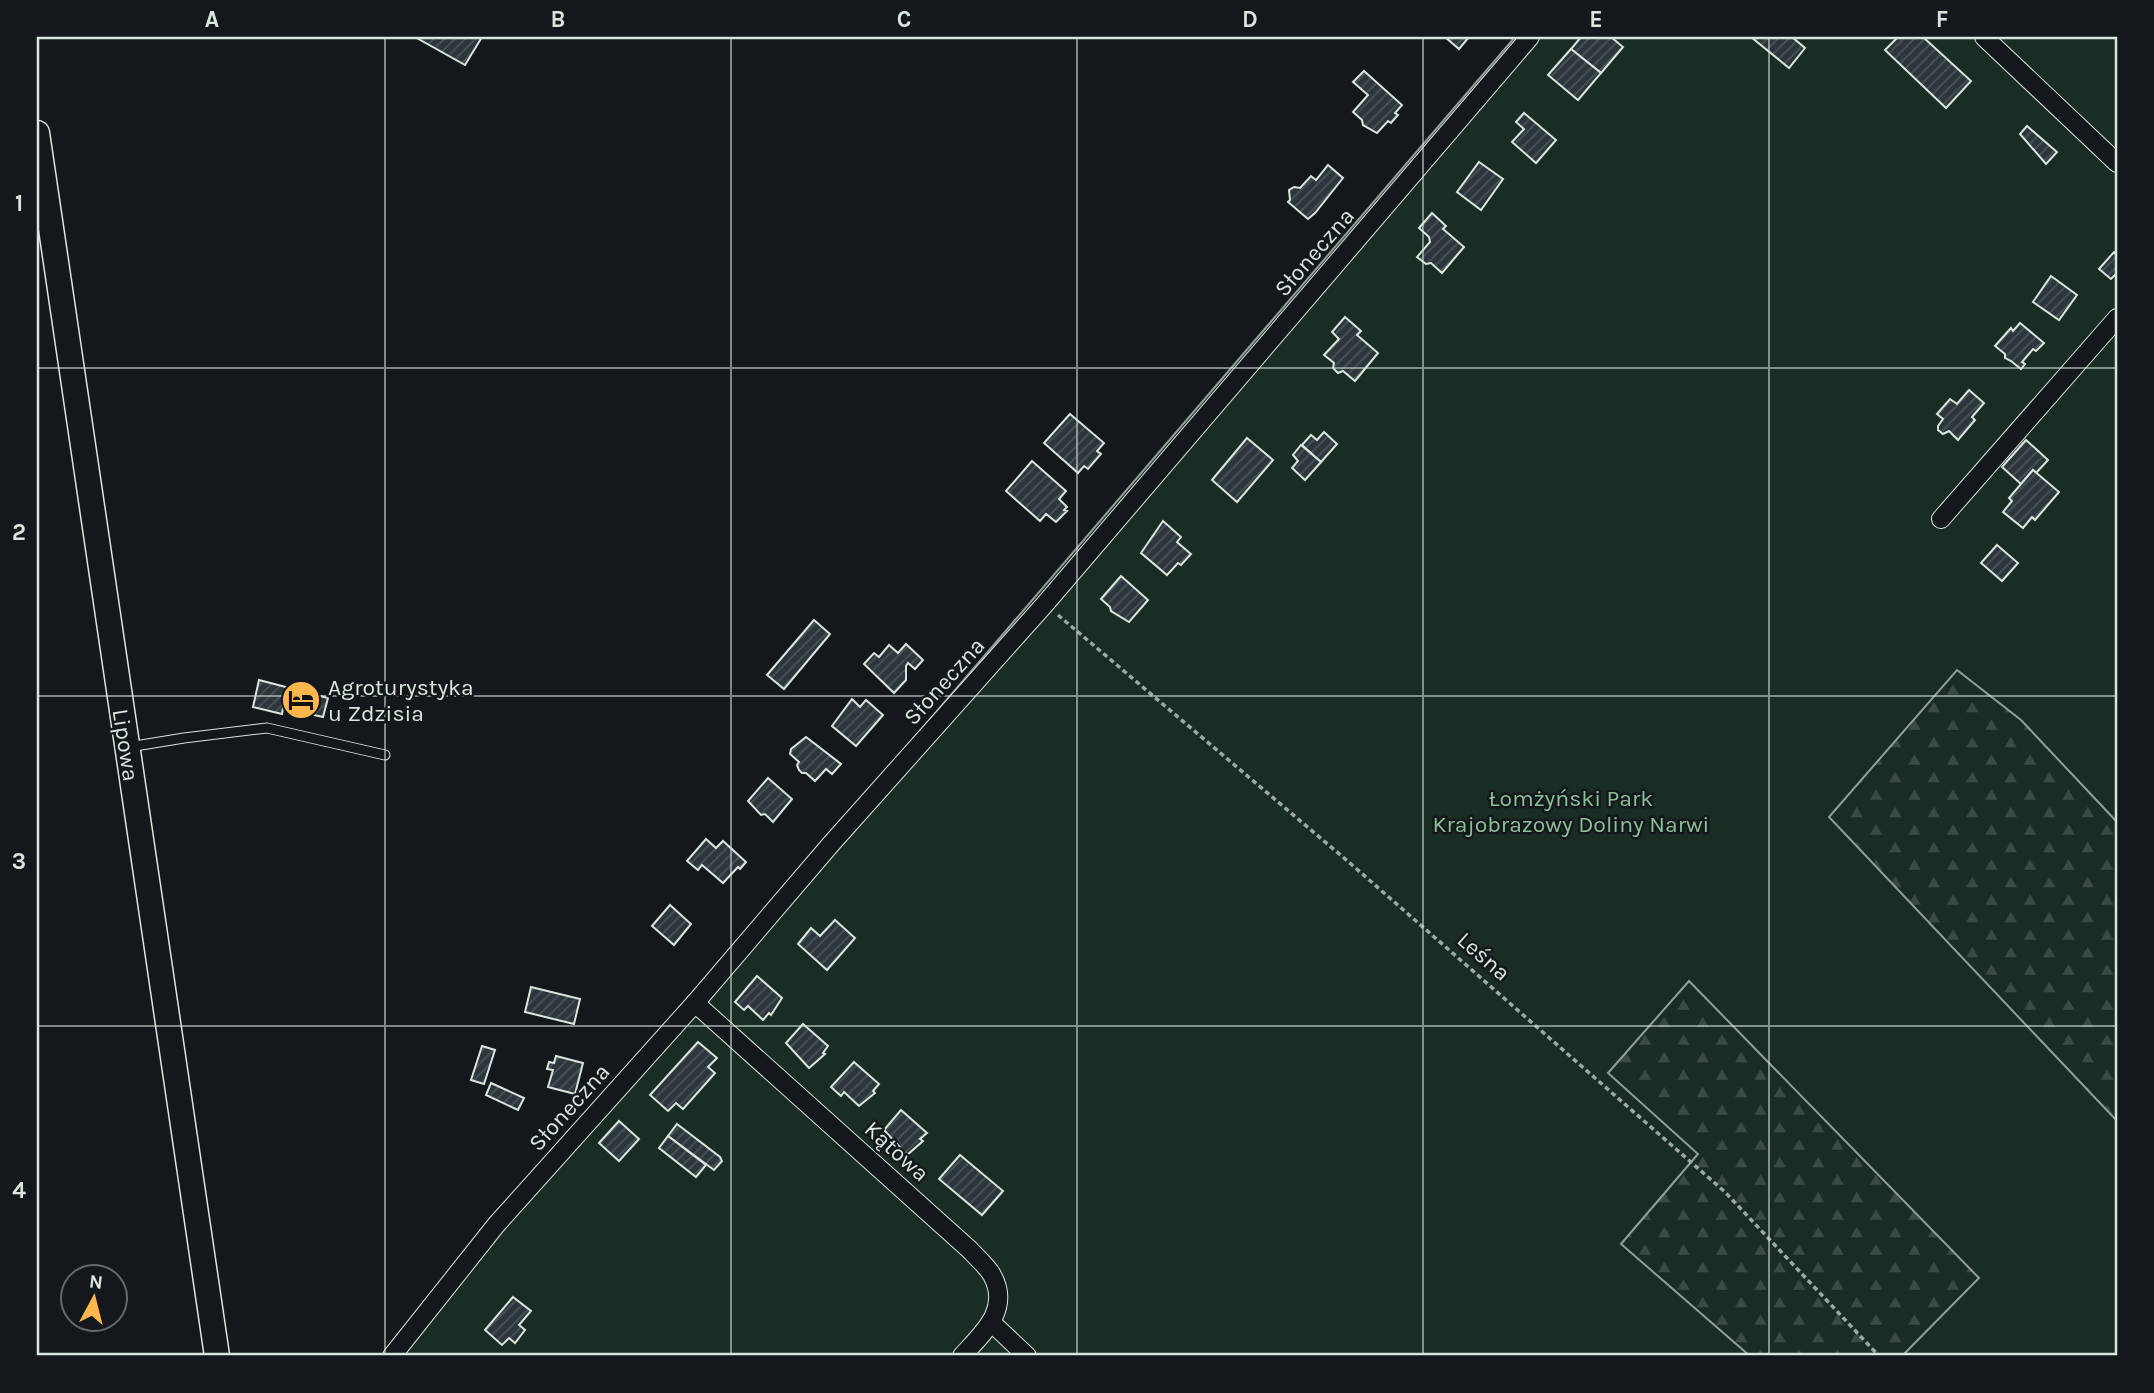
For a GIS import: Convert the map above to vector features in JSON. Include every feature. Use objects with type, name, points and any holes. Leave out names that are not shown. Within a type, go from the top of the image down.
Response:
[{"type":"main road","name":"Lipowa","points":[[37,132],[40,177],[217,1356]]},
{"type":"street","name":"Słoneczna","points":[[392,1356],[496,1225],[1045,604],[1530,37]]},
{"type":"street","points":[[1984,37],[2117,163]]},
{"type":"street","points":[[1941,519],[2117,318]]},
{"type":"street","name":"Kątowa","points":[[695,1003],[971,1250],[992,1275],[998,1291],[999,1306],[992,1323]]},
{"type":"street","points":[[962,1356],[992,1323],[1027,1356]]},
{"type":"lane","points":[[127,747],[267,728],[384,755]]},
{"type":"path","name":"Leśna","points":[[1045,604],[1372,881],[1725,1192],[1879,1356]]},
{"type":"green space","name":"Łomżyński Park Krajobrazowy Doliny Narwi","points":[[1515,37],[2117,37],[2117,1356],[384,1356]]},
{"type":"green space","points":[[1957,670],[2021,720],[2117,822],[2117,1121],[1829,817]]},
{"type":"green space","points":[[1689,981],[1979,1278],[1902,1356],[1750,1356],[1621,1244],[1698,1154],[1608,1073]]},
{"type":"building","points":[[415,37],[482,37],[465,65]]},
{"type":"building","points":[[1445,37],[1469,37],[1459,49]]},
{"type":"building","points":[[1581,37],[1611,37],[1623,47],[1601,73],[1571,49]]},
{"type":"building","points":[[1751,37],[1792,37],[1805,48],[1789,68]]},
{"type":"building","points":[[1898,37],[1923,37],[1971,81],[1946,108],[1885,50]]},
{"type":"building","points":[[1571,49],[1601,73],[1578,100],[1548,75]]},
{"type":"building","points":[[1364,71],[1402,105],[1391,123],[1388,121],[1377,133],[1363,125],[1362,120],[1353,112],[1368,95],[1353,82]]},
{"type":"building","points":[[1524,113],[1556,140],[1536,163],[1512,142],[1524,129],[1516,122]]},
{"type":"building","points":[[2027,126],[2057,152],[2046,164],[2020,134]]},
{"type":"building","points":[[1479,162],[1503,179],[1481,210],[1457,192]]},
{"type":"building","points":[[1328,165],[1343,178],[1308,219],[1288,202],[1289,190],[1300,188],[1311,176],[1316,180]]},
{"type":"building","points":[[1432,213],[1446,226],[1443,229],[1464,247],[1442,273],[1431,263],[1426,264],[1417,257],[1430,242],[1429,237],[1419,228]]},
{"type":"building","points":[[2114,252],[2117,256],[2117,273],[2111,279],[2099,269]]},
{"type":"building","points":[[2051,276],[2077,295],[2059,320],[2033,302]]},
{"type":"building","points":[[1345,317],[1361,331],[1357,335],[1378,353],[1355,381],[1343,371],[1338,373],[1333,368],[1334,363],[1324,355],[1339,339],[1332,332]]},
{"type":"building","points":[[2020,323],[2044,343],[2036,351],[2033,349],[2022,362],[2025,364],[2021,369],[2005,358],[2005,354],[1995,346],[2011,328],[2013,331]]},
{"type":"building","points":[[1969,390],[1984,403],[1972,417],[1975,420],[1958,440],[1949,431],[1943,434],[1938,430],[1943,419],[1937,414],[1950,399],[1957,404]]},
{"type":"building","points":[[1070,414],[1104,443],[1097,451],[1101,454],[1088,469],[1084,466],[1078,473],[1044,443]]},
{"type":"building","points":[[1324,432],[1337,444],[1321,462],[1302,445],[1311,435],[1317,440]]},
{"type":"building","points":[[1247,438],[1273,460],[1237,502],[1212,480]]},
{"type":"building","points":[[2026,440],[2048,460],[2036,473],[2033,470],[2021,484],[2002,467]]},
{"type":"building","points":[[1301,445],[1321,462],[1305,480],[1292,468],[1298,461],[1293,455]]},
{"type":"building","points":[[1032,461],[1066,491],[1059,499],[1067,507],[1064,510],[1067,511],[1056,522],[1046,514],[1040,521],[1006,491]]},
{"type":"building","points":[[2033,470],[2059,492],[2035,520],[2032,517],[2023,528],[2003,512],[2012,501],[2009,498]]},
{"type":"building","points":[[1163,521],[1181,537],[1177,542],[1191,554],[1167,575],[1141,553]]},
{"type":"building","points":[[1997,545],[2018,563],[2002,581],[1981,563]]},
{"type":"building","points":[[1121,576],[1148,600],[1129,622],[1111,611],[1101,599]]},
{"type":"building","points":[[814,620],[830,634],[784,689],[767,675]]},
{"type":"building","points":[[906,644],[923,660],[915,669],[908,663],[906,680],[894,693],[864,664],[874,653],[879,657],[889,645],[898,653]]},
{"type":"building","points":[[259,680],[328,698],[323,717],[283,708],[282,714],[253,707]]},
{"type":"building","points":[[852,699],[860,707],[866,700],[883,715],[856,746],[832,726]]},
{"type":"building","points":[[806,737],[841,764],[832,774],[826,769],[815,781],[799,770],[799,762],[790,754],[791,749]]},
{"type":"building","points":[[768,778],[792,799],[773,822],[765,814],[761,815],[748,801]]},
{"type":"building","points":[[706,839],[716,848],[723,841],[746,862],[723,883],[702,865],[698,870],[687,861]]},
{"type":"building","points":[[670,905],[691,924],[674,945],[652,926]]},
{"type":"building","points":[[835,920],[855,938],[827,970],[798,944],[811,928],[820,936]]},
{"type":"building","points":[[757,976],[782,998],[771,1015],[769,1013],[763,1020],[748,1006],[744,1010],[735,1002]]},
{"type":"building","points":[[531,987],[580,999],[574,1024],[525,1012]]},
{"type":"building","points":[[803,1024],[828,1046],[823,1053],[825,1054],[809,1068],[786,1043]]},
{"type":"building","points":[[698,1042],[717,1058],[708,1067],[715,1073],[683,1109],[676,1103],[668,1111],[650,1095]]},
{"type":"building","points":[[482,1046],[495,1050],[484,1084],[471,1080]]},
{"type":"building","points":[[556,1056],[583,1063],[575,1094],[548,1087],[553,1070],[547,1069],[549,1062],[554,1063]]},
{"type":"building","points":[[854,1062],[879,1084],[873,1091],[875,1093],[859,1106],[844,1092],[841,1096],[831,1087]]},
{"type":"building","points":[[491,1083],[524,1098],[518,1110],[486,1095]]},
{"type":"building","points":[[901,1110],[927,1133],[920,1139],[923,1141],[907,1155],[884,1130]]},
{"type":"building","points":[[619,1121],[639,1139],[619,1161],[599,1143]]},
{"type":"building","points":[[677,1124],[720,1157],[722,1161],[714,1170],[668,1136]]},
{"type":"building","points":[[668,1136],[706,1165],[696,1177],[659,1148]]},
{"type":"building","points":[[960,1155],[1003,1191],[982,1215],[939,1179]]},
{"type":"building","points":[[513,1297],[531,1311],[519,1325],[525,1330],[515,1343],[509,1338],[502,1345],[485,1330]]},
{"type":"place","name":"Agroturystyka u Zdzisia","points":[[301,700]]}]
